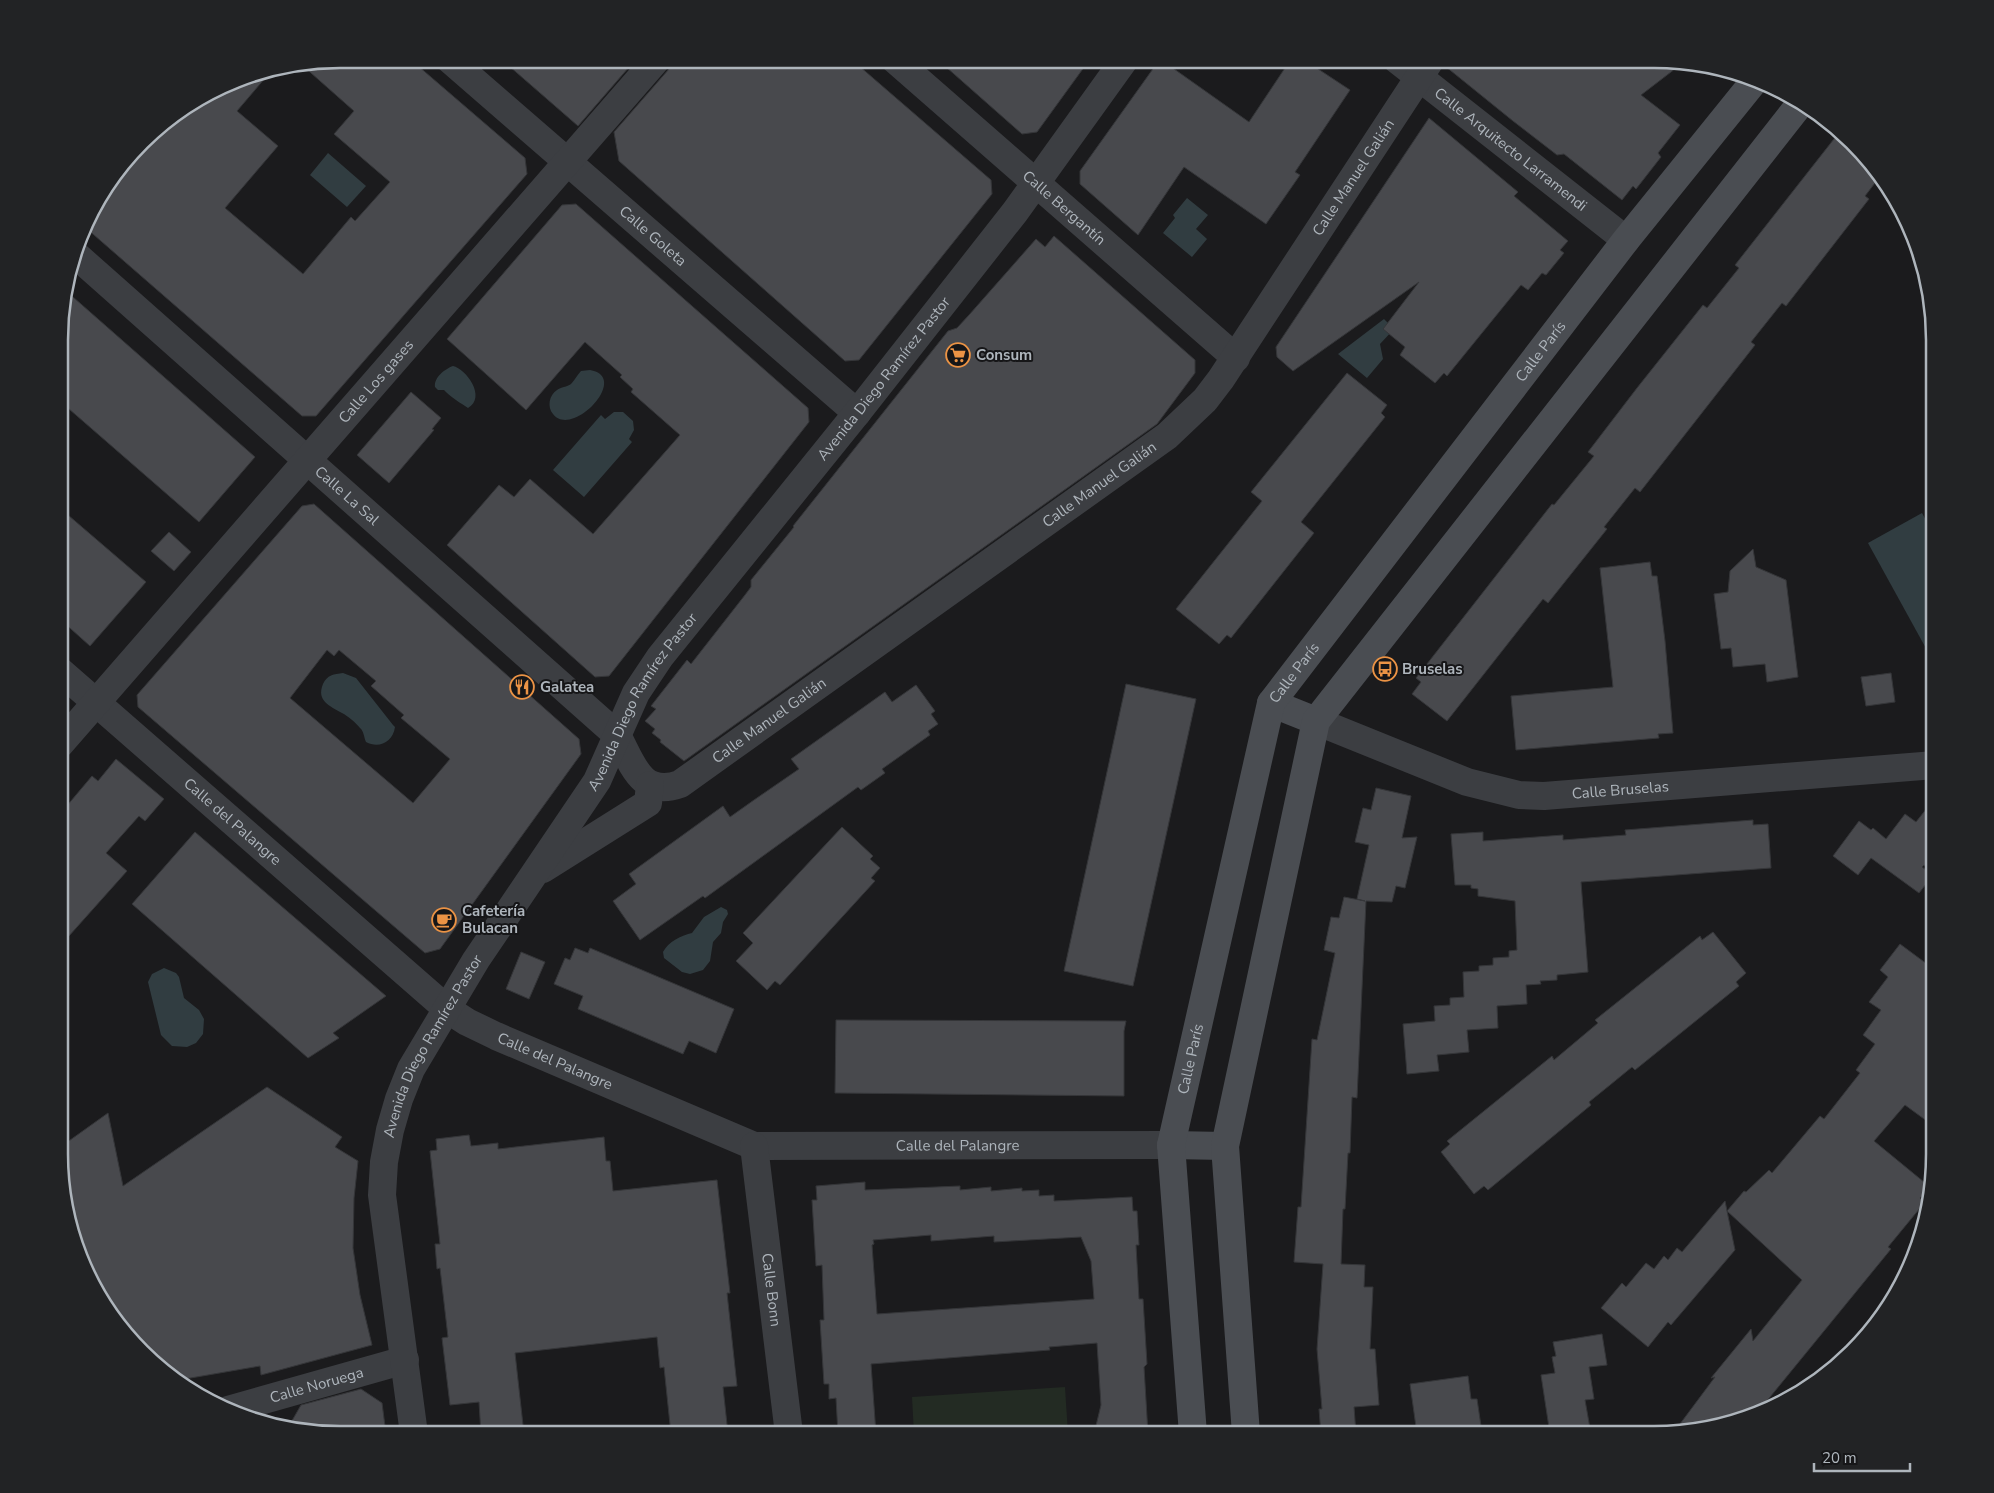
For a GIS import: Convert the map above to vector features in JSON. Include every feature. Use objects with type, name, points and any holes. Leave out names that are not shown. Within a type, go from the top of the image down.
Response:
[{"type":"main road","name":"Calle París","points":[[1192,1426],[1171,1145],[1271,703],[1626,240],[1751,85]]},
{"type":"main road","points":[[1245,1426],[1225,1146],[1316,722],[1797,108]]},
{"type":"main road","points":[[1271,703],[1316,722]]},
{"type":"main road","points":[[1171,1145],[1225,1146]]},
{"type":"street","name":"Calle Goleta","points":[[459,68],[857,413]]},
{"type":"street","name":"Calle Los gases","points":[[68,735],[649,68]]},
{"type":"street","name":"Calle Bergantín","points":[[904,68],[1236,358]]},
{"type":"street","name":"Avenida Diego Ramírez Pastor","points":[[413,1426],[382,1195],[384,1162],[390,1130],[399,1098],[411,1069],[476,960],[597,781],[636,693],[660,657],[857,413],[1036,184],[1119,68]]},
{"type":"street","name":"Calle Arquitecto Larramendi","points":[[1425,68],[1626,240]]},
{"type":"street","name":"Calle Manuel Galián","points":[[650,784],[665,788],[680,784],[1168,436],[1205,400],[1236,358],[1425,68]]},
{"type":"street","name":"Calle La Sal","points":[[80,259],[617,734]]},
{"type":"street","name":"Calle del Palangre","points":[[68,678],[448,1009],[467,1022],[754,1146],[1171,1145]]},
{"type":"street","name":"Calle Bruselas","points":[[1316,722],[1467,782],[1491,790],[1527,795],[1544,796],[1700,785],[1926,766]]},
{"type":"street","points":[[533,875],[648,803],[650,784],[641,779],[635,771],[617,734]]},
{"type":"street","name":"Calle Bonn","points":[[754,1146],[788,1426]]},
{"type":"street","name":"Calle Noruega","points":[[251,1411],[271,1411],[405,1360]]},
{"type":"shaded area","points":[[328,153],[366,186],[347,207],[310,175]]},
{"type":"shaded area","points":[[1187,198],[1208,215],[1196,229],[1207,239],[1192,257],[1163,233],[1175,218],[1173,215]]},
{"type":"shaded area","points":[[1384,319],[1394,329],[1380,344],[1383,359],[1367,378],[1338,354]]},
{"type":"shaded area","points":[[453,366],[464,372],[473,384],[476,397],[468,408],[444,390],[438,390],[435,387],[438,377]]},
{"type":"shaded area","points":[[590,370],[601,375],[604,383],[601,394],[594,404],[584,413],[573,419],[562,420],[553,414],[550,405],[554,392],[571,384],[581,371]]},
{"type":"shaded area","points":[[614,412],[623,412],[633,421],[634,430],[629,439],[632,442],[584,497],[553,470],[601,415],[605,419]]},
{"type":"shaded area","points":[[1922,513],[1926,520],[1926,648],[1868,543]]},
{"type":"shaded area","points":[[343,673],[356,678],[395,727],[391,737],[385,743],[376,745],[366,742],[362,731],[356,724],[323,699],[321,690],[325,681],[331,676]]},
{"type":"shaded area","points":[[721,907],[727,910],[728,914],[723,922],[721,933],[713,942],[710,961],[703,970],[690,974],[682,972],[664,958],[663,952],[668,945],[680,937],[692,933],[704,917]]},
{"type":"shaded area","points":[[164,968],[176,973],[179,977],[184,998],[199,1010],[204,1019],[203,1034],[196,1043],[187,1047],[172,1046],[161,1035],[148,982],[152,974]]},
{"type":"shaded area","points":[[1065,1387],[1067,1426],[914,1426],[912,1397]]},
{"type":"building","points":[[420,68],[525,158],[527,174],[316,416],[302,416],[90,231],[113,188],[135,160],[160,135],[203,104],[235,88],[265,78],[237,111],[278,146],[225,208],[303,274],[351,217],[355,221],[390,182],[334,134],[354,111],[307,70]]},
{"type":"building","points":[[511,68],[628,68],[578,126]]},
{"type":"building","points":[[861,68],[991,180],[992,194],[859,360],[845,361],[619,161],[614,132],[669,69]]},
{"type":"building","points":[[947,68],[1083,68],[1037,132],[1022,134]]},
{"type":"building","points":[[1154,68],[1173,68],[1249,122],[1285,68],[1317,68],[1350,90],[1295,172],[1300,175],[1266,224],[1184,167],[1138,235],[1080,184],[1080,171]]},
{"type":"building","points":[[1447,68],[1676,68],[1641,95],[1680,125],[1658,153],[1661,157],[1636,189],[1633,186],[1622,200],[1564,154],[1557,155]]},
{"type":"building","points":[[1429,118],[1518,192],[1514,196],[1568,241],[1560,250],[1564,253],[1546,275],[1542,273],[1528,290],[1521,285],[1447,376],[1444,373],[1435,383],[1400,355],[1405,347],[1383,329],[1419,282],[1293,371],[1277,357],[1276,347]]},
{"type":"building","points":[[1836,137],[1859,160],[1876,182],[1865,196],[1869,199],[1786,306],[1782,303],[1751,342],[1755,345],[1640,492],[1635,488],[1604,527],[1607,529],[1548,603],[1543,599],[1447,721],[1412,694],[1421,682],[1416,678],[1552,504],[1554,505],[1594,456],[1588,452],[1703,305],[1707,308],[1739,268],[1735,265]]},
{"type":"building","points":[[576,204],[808,408],[809,422],[609,676],[595,677],[447,545],[499,485],[514,497],[530,479],[593,534],[680,435],[631,392],[633,389],[620,377],[622,375],[585,342],[526,410],[447,339],[562,205]]},
{"type":"building","points":[[1054,236],[1195,360],[1195,373],[1157,424],[684,761],[660,742],[661,740],[652,733],[655,729],[645,721],[656,709],[651,706],[687,660],[691,664],[751,587],[751,580],[948,331],[957,328],[1036,239],[1045,247]]},
{"type":"building","points":[[71,296],[255,457],[199,522],[68,408],[68,321]]},
{"type":"building","points":[[1347,373],[1387,405],[1381,413],[1385,417],[1301,522],[1314,533],[1231,638],[1227,635],[1219,644],[1176,609],[1262,501],[1251,492]]},
{"type":"building","points":[[411,392],[441,418],[432,429],[434,430],[389,483],[357,455]]},
{"type":"building","points":[[314,504],[579,739],[581,754],[440,949],[425,953],[138,707],[137,695],[302,506]],"holes":[[[327,650],[334,656],[339,650],[376,681],[371,686],[404,715],[401,718],[450,759],[413,803],[290,698]]]},
{"type":"building","points":[[68,515],[146,582],[90,646],[68,626]]},
{"type":"building","points":[[169,532],[191,552],[174,571],[151,551]]},
{"type":"building","points":[[1753,549],[1756,567],[1786,580],[1798,677],[1767,682],[1765,664],[1733,667],[1731,648],[1721,649],[1714,594],[1728,592],[1730,571]]},
{"type":"building","points":[[1650,562],[1652,576],[1657,576],[1673,733],[1658,734],[1659,738],[1516,750],[1511,696],[1613,687],[1600,568]]},
{"type":"building","points":[[1891,673],[1895,702],[1866,706],[1861,677]]},
{"type":"building","points":[[1126,684],[1196,699],[1133,986],[1064,971]]},
{"type":"building","points":[[916,685],[935,711],[931,714],[938,724],[928,731],[930,735],[882,769],[885,773],[861,790],[858,787],[705,898],[703,896],[640,940],[613,901],[636,884],[629,874],[723,806],[730,817],[799,769],[791,759],[885,692],[892,702]]},
{"type":"building","points":[[116,759],[164,799],[145,821],[139,816],[106,853],[127,871],[68,937],[68,804],[92,776],[98,781]]},
{"type":"building","points":[[1376,788],[1411,796],[1402,838],[1417,837],[1405,888],[1396,886],[1392,902],[1366,901],[1357,1098],[1352,1097],[1350,1153],[1348,1153],[1345,1209],[1343,1209],[1341,1264],[1365,1265],[1364,1287],[1373,1287],[1370,1349],[1375,1349],[1379,1405],[1354,1407],[1355,1426],[1320,1426],[1319,1409],[1322,1409],[1317,1349],[1323,1264],[1294,1262],[1298,1207],[1301,1207],[1312,1039],[1317,1040],[1335,953],[1324,950],[1331,917],[1339,918],[1344,897],[1365,901],[1357,899],[1369,845],[1355,842],[1363,808],[1371,810]]},
{"type":"building","points":[[1926,809],[1926,866],[1924,865],[1922,867],[1926,870],[1926,884],[1919,893],[1871,858],[1858,875],[1833,856],[1859,821],[1871,830],[1873,828],[1886,839],[1905,814],[1916,822]]},
{"type":"building","points":[[1753,820],[1753,825],[1768,824],[1771,868],[1581,882],[1588,972],[1557,975],[1557,980],[1540,981],[1541,984],[1526,985],[1527,1004],[1497,1006],[1498,1028],[1467,1030],[1469,1052],[1437,1055],[1439,1071],[1407,1074],[1403,1024],[1435,1021],[1434,1006],[1450,1005],[1450,998],[1464,997],[1463,972],[1479,971],[1479,966],[1493,965],[1493,958],[1509,957],[1509,951],[1517,950],[1515,901],[1478,896],[1478,889],[1471,888],[1471,885],[1455,885],[1451,834],[1483,832],[1483,841],[1563,835],[1563,840],[1626,835],[1625,830]]},
{"type":"building","points":[[842,827],[873,856],[870,859],[880,868],[871,878],[875,881],[780,985],[775,981],[767,990],[736,961],[753,943],[743,933]]},
{"type":"building","points":[[195,832],[386,996],[333,1033],[339,1038],[308,1058],[132,904]]},
{"type":"building","points":[[1713,932],[1746,973],[1736,982],[1739,986],[1635,1070],[1632,1067],[1589,1102],[1591,1105],[1488,1190],[1484,1186],[1474,1194],[1441,1152],[1450,1144],[1447,1141],[1552,1056],[1554,1060],[1598,1023],[1595,1020],[1700,936],[1702,940]]},
{"type":"building","points":[[1900,944],[1926,963],[1926,1120],[1905,1105],[1874,1141],[1925,1183],[1923,1195],[1920,1198],[1922,1200],[1921,1207],[1888,1247],[1891,1249],[1767,1401],[1725,1416],[1680,1424],[1715,1377],[1711,1378],[1751,1329],[1753,1341],[1802,1280],[1727,1211],[1744,1191],[1746,1192],[1769,1170],[1772,1173],[1820,1116],[1824,1119],[1860,1073],[1856,1070],[1875,1044],[1863,1035],[1881,1010],[1869,1002],[1888,977],[1880,970]]},
{"type":"building","points":[[575,948],[588,953],[590,948],[734,1009],[716,1053],[689,1041],[683,1054],[578,1009],[583,996],[554,984],[565,958],[570,960]]},
{"type":"building","points":[[521,952],[545,962],[529,999],[506,989]]},
{"type":"building","points":[[836,1020],[1126,1021],[1124,1031],[1124,1096],[835,1093]]},
{"type":"building","points":[[267,1087],[342,1137],[335,1147],[358,1161],[354,1198],[353,1248],[360,1295],[372,1345],[261,1375],[260,1366],[186,1379],[147,1346],[113,1305],[88,1258],[82,1241],[70,1189],[68,1142],[108,1113],[123,1186]]},
{"type":"building","points":[[469,1135],[471,1146],[498,1143],[498,1149],[604,1137],[606,1161],[610,1161],[613,1191],[717,1180],[730,1293],[727,1293],[737,1386],[723,1387],[727,1426],[670,1426],[664,1367],[660,1368],[657,1337],[515,1353],[523,1426],[480,1426],[479,1402],[450,1405],[442,1338],[448,1337],[440,1268],[437,1269],[435,1244],[440,1244],[430,1151],[437,1150],[436,1139]]},
{"type":"building","points":[[865,1182],[865,1190],[960,1186],[960,1190],[991,1187],[991,1191],[1022,1188],[1022,1191],[1039,1190],[1039,1196],[1054,1195],[1054,1201],[1132,1197],[1133,1211],[1137,1211],[1139,1245],[1136,1245],[1139,1299],[1143,1299],[1147,1364],[1144,1367],[1148,1426],[1096,1426],[1101,1405],[1097,1343],[1049,1347],[1050,1350],[871,1364],[875,1426],[838,1426],[836,1398],[829,1399],[829,1384],[824,1384],[820,1320],[824,1320],[822,1265],[816,1266],[812,1200],[817,1200],[816,1186]],"holes":[[[931,1235],[931,1241],[994,1236],[994,1242],[1081,1237],[1091,1261],[1094,1299],[877,1314],[873,1240]]]},
{"type":"building","points":[[1725,1201],[1735,1250],[1671,1325],[1668,1322],[1648,1347],[1601,1308],[1622,1283],[1626,1287],[1646,1263],[1654,1269],[1664,1256],[1668,1260],[1677,1248],[1682,1252]]},
{"type":"building","points":[[1602,1334],[1607,1365],[1589,1367],[1594,1399],[1585,1400],[1590,1426],[1549,1426],[1541,1375],[1555,1373],[1552,1357],[1556,1356],[1553,1342]]},
{"type":"building","points":[[1468,1376],[1471,1399],[1477,1399],[1481,1426],[1416,1426],[1410,1384]]},
{"type":"building","points":[[361,1389],[382,1403],[385,1426],[339,1426],[292,1421],[301,1405]]},
{"type":"place","name":"Consum","points":[[958,355]]},
{"type":"place","name":"Bruselas","points":[[1385,669]]},
{"type":"place","name":"Galatea","points":[[522,687]]},
{"type":"place","name":"Cafetería Bulacan","points":[[444,920]]}]
